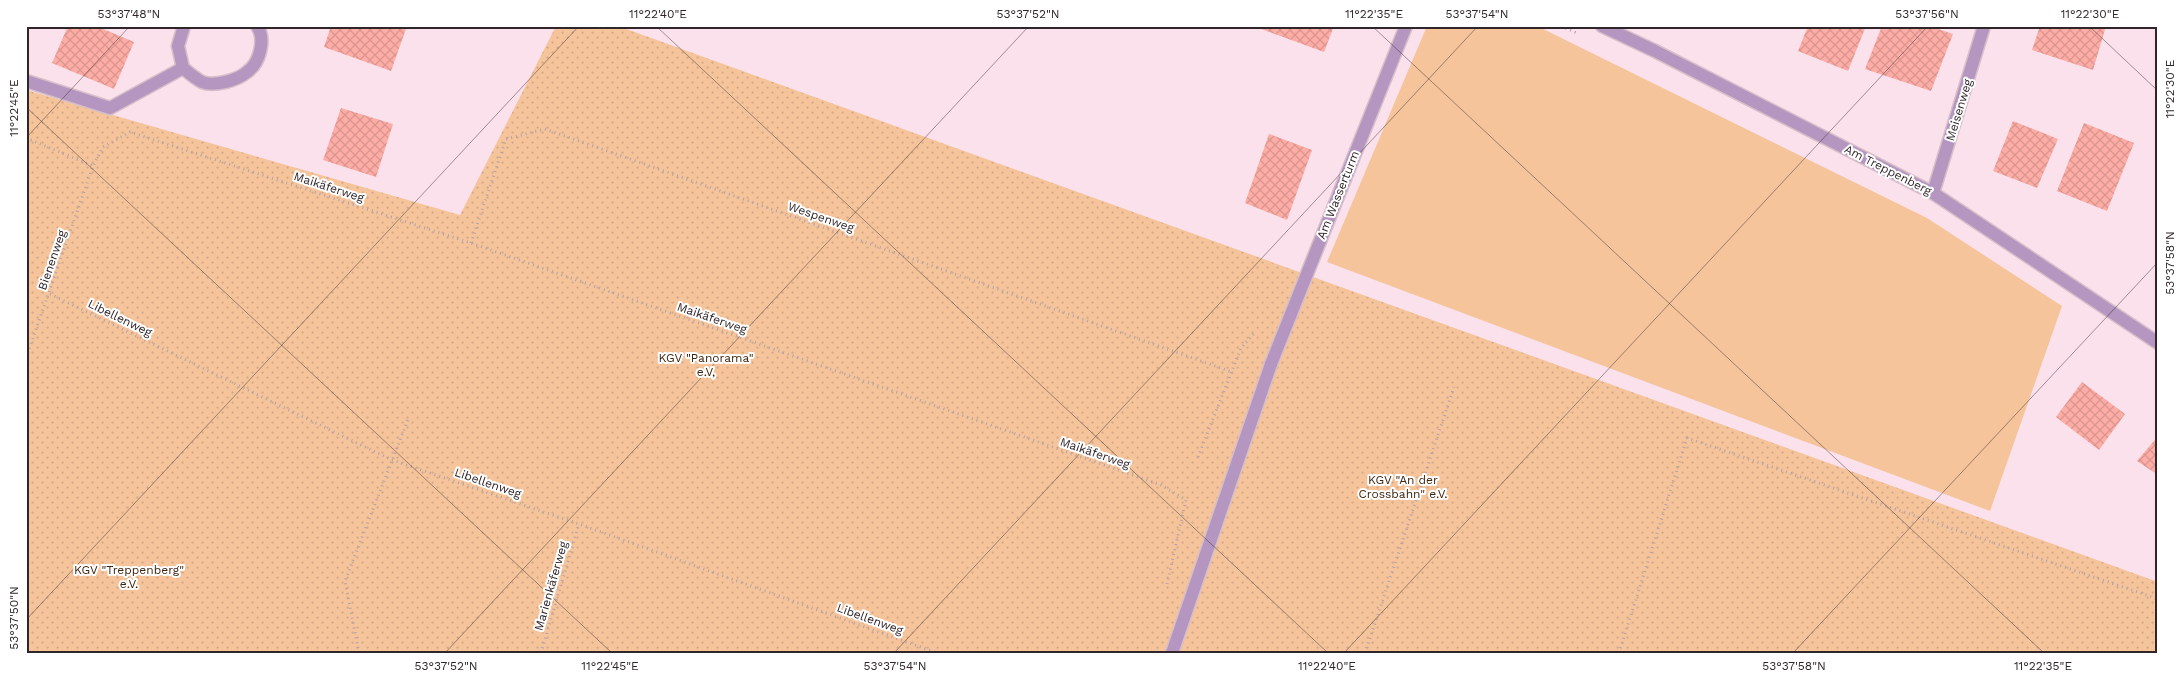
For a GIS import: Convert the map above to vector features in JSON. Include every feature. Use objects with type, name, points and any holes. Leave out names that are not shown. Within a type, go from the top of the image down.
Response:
[{"type":"street","points":[[184,26],[178,46],[183,68],[204,83],[227,82],[248,72],[262,50],[260,30],[257,26]]},
{"type":"street","name":"Am Wasserturm","points":[[1172,653],[1271,364],[1406,26]]},
{"type":"street","name":"Am Treppenberg","points":[[1602,26],[1655,51],[1933,193],[2158,343]]},
{"type":"street","name":"Meisenweg","points":[[1933,193],[1984,26]]},
{"type":"street","points":[[26,81],[110,108],[183,68]]},
{"type":"path","name":"Wespenweg","points":[[472,243],[506,139],[545,129],[1232,372]]},
{"type":"path","name":"Maikäferweg","points":[[93,166],[103,147],[130,132],[472,243],[1161,485],[1186,500],[1166,586]]},
{"type":"path","points":[[26,138],[93,166]]},
{"type":"path","name":"Bienenweg","points":[[26,358],[50,294],[93,166]]},
{"type":"path","name":"Libellenweg","points":[[50,294],[392,460],[579,524],[937,653]]},
{"type":"path","points":[[1198,457],[1241,348],[1263,322],[1289,317]]},
{"type":"path","points":[[1365,653],[1454,387]]},
{"type":"path","points":[[359,653],[345,581],[409,417]]},
{"type":"path","points":[[1619,653],[1688,438],[2158,599]]},
{"type":"path","name":"Marienkäferweg","points":[[541,653],[579,524]]},
{"type":"green space","name":"KGV \"Panorama\" e.V,","points":[[556,26],[618,26],[2158,582],[2158,653],[26,653],[26,90],[460,215]]},
{"type":"green space","points":[[1427,26],[1537,26],[1927,218],[2062,306],[1990,511],[1327,262]]},
{"type":"building","points":[[68,26],[96,26],[134,42],[114,89],[52,63]]},
{"type":"building","points":[[331,26],[407,26],[391,71],[324,47]]},
{"type":"building","points":[[1253,26],[1334,26],[1324,52]]},
{"type":"building","points":[[1808,26],[1866,26],[1848,71],[1798,51]]},
{"type":"building","points":[[1882,26],[1929,26],[1953,34],[1931,91],[1865,69]]},
{"type":"building","points":[[2040,26],[2106,26],[2093,70],[2032,50]]},
{"type":"building","points":[[341,108],[393,124],[376,177],[323,160]]},
{"type":"building","points":[[2013,121],[2058,139],[2037,188],[1993,171]]},
{"type":"building","points":[[2084,123],[2134,143],[2107,211],[2057,191]]},
{"type":"building","points":[[1269,134],[1312,150],[1287,220],[1245,203]]},
{"type":"building","points":[[2082,382],[2125,414],[2099,450],[2056,417]]},
{"type":"building","points":[[2158,436],[2158,475],[2137,461]]},
{"type":"park label","name":"KGV \"An der Crossbahn\" e.V.","points":[[1403,487]]},
{"type":"park label","name":"KGV \"Treppenberg\" e.V.","points":[[129,577]]}]
